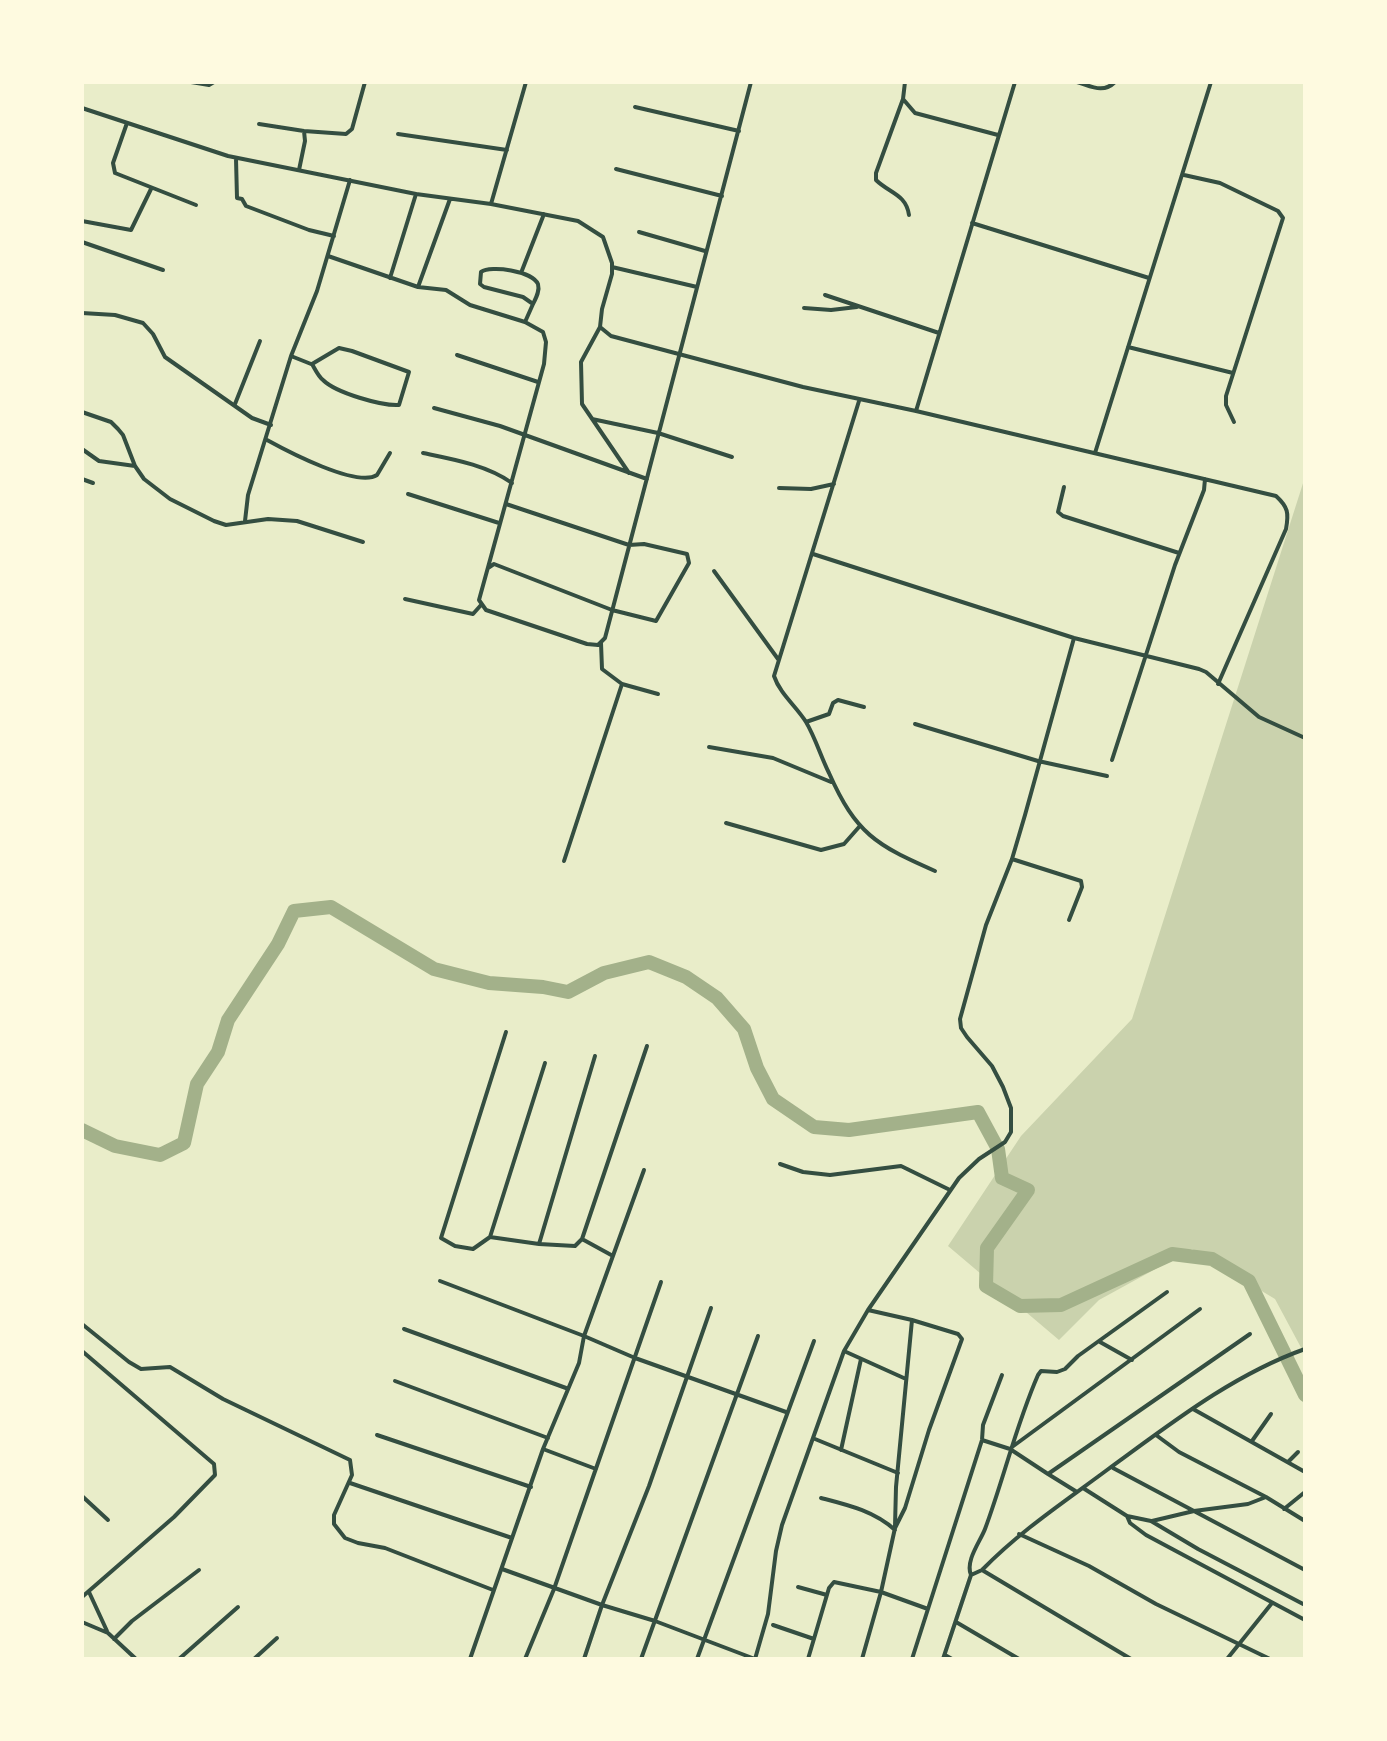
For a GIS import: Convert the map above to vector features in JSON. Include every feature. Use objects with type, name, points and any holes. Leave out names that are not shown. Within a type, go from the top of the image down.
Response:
[{"type":"street","points":[[191,82],[209,85],[214,82]]},
{"type":"street","points":[[259,124],[304,131],[350,132],[365,82]]},
{"type":"street","points":[[491,204],[526,82]]},
{"type":"street","points":[[658,694],[622,684],[602,669],[601,643],[751,82]]},
{"type":"street","points":[[905,82],[903,99],[876,180],[902,197],[907,203],[909,215]]},
{"type":"street","points":[[916,411],[1015,82]]},
{"type":"street","points":[[1077,82],[1100,89],[1108,88],[1115,82]]},
{"type":"street","points":[[1095,453],[1211,82]]},
{"type":"street","points":[[903,99],[915,113],[998,136]]},
{"type":"street","points":[[635,107],[739,131]]},
{"type":"street","points":[[82,108],[236,158],[416,194],[544,214],[588,226],[603,237],[612,267],[600,327],[581,362],[582,404],[630,474]]},
{"type":"street","points":[[127,123],[113,163],[118,175],[196,205]]},
{"type":"street","points":[[299,170],[304,131]]},
{"type":"street","points":[[398,134],[507,150]]},
{"type":"street","points":[[236,158],[237,198],[242,199],[246,206],[334,236]]},
{"type":"street","points":[[616,169],[722,196]]},
{"type":"street","points":[[1184,175],[1220,183],[1278,211],[1283,218],[1226,396],[1226,405],[1234,422]]},
{"type":"street","points":[[245,521],[248,495],[291,356],[328,256],[350,180]]},
{"type":"street","points":[[82,221],[131,230],[151,189]]},
{"type":"street","points":[[390,278],[416,194]]},
{"type":"street","points":[[418,287],[450,198]]},
{"type":"street","points":[[82,200],[82,215]]},
{"type":"street","points":[[521,273],[544,214]]},
{"type":"street","points":[[972,223],[1149,278]]},
{"type":"street","points":[[639,232],[706,251]]},
{"type":"street","points":[[82,242],[163,270]]},
{"type":"street","points":[[328,256],[418,287],[446,290],[470,305],[525,322],[543,332],[546,337],[544,364],[479,600],[486,610],[527,625],[587,644],[601,643]]},
{"type":"street","points":[[612,267],[697,287]]},
{"type":"street","points":[[525,322],[533,304],[538,285],[521,273],[483,269],[480,284],[523,297],[533,304]]},
{"type":"street","points":[[825,295],[939,333]]},
{"type":"street","points":[[804,308],[831,310],[859,306]]},
{"type":"street","points":[[82,313],[115,315],[143,323],[153,334],[165,357],[252,418],[271,425]]},
{"type":"street","points":[[600,327],[611,336],[859,401],[916,411],[1276,496],[1286,505],[1286,529],[1218,684]]},
{"type":"street","points":[[235,404],[260,341]]},
{"type":"street","points":[[1128,347],[1233,373]]},
{"type":"street","points":[[291,356],[312,364],[323,380],[333,387],[385,404],[396,406],[401,403],[407,371],[339,348],[312,364]]},
{"type":"street","points":[[457,355],[538,382]]},
{"type":"street","points":[[859,401],[774,676],[806,722],[833,783],[859,827],[880,845],[935,871]]},
{"type":"street","points":[[434,408],[500,426],[647,479]]},
{"type":"street","points":[[82,412],[111,422],[123,435],[135,466],[144,479],[170,499],[192,510],[226,525],[268,519],[297,521],[363,542]]},
{"type":"street","points":[[592,419],[658,433],[732,457]]},
{"type":"street","points":[[266,440],[313,463],[365,479],[377,475],[390,453]]},
{"type":"street","points":[[82,449],[99,461],[135,466]]},
{"type":"street","points":[[423,453],[502,475],[512,483]]},
{"type":"street","points":[[82,479],[93,483]]},
{"type":"street","points":[[1112,760],[1179,553],[1204,490],[1205,479]]},
{"type":"street","points":[[779,488],[811,489],[834,484]]},
{"type":"street","points":[[1064,487],[1058,507],[1058,512],[1063,516],[1179,553]]},
{"type":"street","points":[[408,494],[499,523]]},
{"type":"street","points":[[488,568],[494,564],[612,610],[656,621],[689,563],[687,554],[644,544],[629,545],[506,504]]},
{"type":"street","points":[[813,554],[1074,638],[1199,669],[1259,717],[1305,738]]},
{"type":"street","points":[[714,571],[778,659]]},
{"type":"street","points":[[405,599],[473,614],[481,605]]},
{"type":"street","points":[[502,1569],[755,1659],[768,1614],[782,1525],[844,1351],[868,1310],[950,1190],[968,1168],[1005,1142],[1011,1132],[1003,1087],[992,1066],[961,1028],[960,1019],[986,925],[1012,859],[1074,638]]},
{"type":"street","points":[[564,861],[622,684]]},
{"type":"street","points":[[806,722],[829,714],[833,703],[838,700],[864,707]]},
{"type":"street","points":[[915,724],[1038,761],[1107,776]]},
{"type":"street","points":[[709,747],[773,758],[833,783]]},
{"type":"street","points":[[726,823],[821,850],[844,844],[859,827]]},
{"type":"street","points":[[1012,859],[1081,881],[1082,887],[1069,920]]},
{"type":"street","points":[[506,1032],[441,1234],[446,1242],[473,1249],[490,1237],[545,1063]]},
{"type":"street","points":[[490,1237],[575,1246],[582,1239],[647,1046]]},
{"type":"street","points":[[539,1244],[595,1056]]},
{"type":"street","points":[[780,1164],[803,1172],[830,1175],[901,1166],[950,1190]]},
{"type":"street","points":[[470,1659],[543,1449],[579,1363],[584,1336],[644,1170]]},
{"type":"street","points":[[582,1239],[613,1256]]},
{"type":"street","points":[[440,1281],[687,1378],[786,1412]]},
{"type":"street","points":[[525,1659],[554,1589],[661,1282]]},
{"type":"street","points":[[952,1659],[944,1657],[971,1575],[970,1563],[987,1523],[1024,1407],[1041,1371],[1061,1371],[1167,1292]]},
{"type":"street","points":[[584,1659],[711,1308]]},
{"type":"street","points":[[1010,1449],[1200,1309]]},
{"type":"street","points":[[862,1659],[895,1529],[905,1508],[962,1339],[958,1334],[868,1310]]},
{"type":"street","points":[[895,1529],[894,1505],[912,1320]]},
{"type":"street","points":[[82,1324],[141,1369],[170,1367],[223,1399],[350,1460],[353,1470],[350,1483],[334,1515],[334,1524],[339,1533],[358,1543],[385,1548],[493,1590]]},
{"type":"street","points":[[404,1329],[566,1388]]},
{"type":"street","points":[[1048,1474],[1250,1334]]},
{"type":"street","points":[[641,1659],[758,1336]]},
{"type":"street","points":[[697,1659],[814,1341]]},
{"type":"street","points":[[1100,1342],[1132,1360]]},
{"type":"street","points":[[971,1575],[982,1570],[1019,1534],[1193,1409],[1267,1363],[1305,1349]]},
{"type":"street","points":[[82,1351],[214,1464],[216,1469],[215,1475],[174,1517],[82,1597]]},
{"type":"street","points":[[844,1351],[906,1379]]},
{"type":"street","points":[[841,1450],[861,1359]]},
{"type":"street","points":[[912,1659],[982,1440],[983,1425],[1002,1375]]},
{"type":"street","points":[[395,1381],[548,1438]]},
{"type":"street","points":[[1193,1409],[1305,1472]]},
{"type":"street","points":[[1252,1441],[1271,1414]]},
{"type":"street","points":[[377,1435],[531,1487]]},
{"type":"street","points":[[1156,1435],[1179,1452],[1305,1521]]},
{"type":"street","points":[[815,1439],[898,1473]]},
{"type":"street","points":[[982,1440],[1010,1449],[1077,1492]]},
{"type":"street","points":[[543,1449],[596,1469]]},
{"type":"street","points":[[1288,1462],[1298,1452]]},
{"type":"street","points":[[1112,1467],[1305,1570]]},
{"type":"street","points":[[350,1483],[512,1538]]},
{"type":"street","points":[[1083,1488],[1127,1516],[1151,1521],[1305,1605]]},
{"type":"street","points":[[1284,1509],[1305,1492]]},
{"type":"street","points":[[82,1496],[108,1520]]},
{"type":"street","points":[[1151,1521],[1194,1511],[1248,1504],[1266,1497]]},
{"type":"street","points":[[821,1498],[859,1508],[895,1529]]},
{"type":"street","points":[[1127,1516],[1130,1523],[1146,1535],[1305,1620]]},
{"type":"street","points":[[1019,1534],[1089,1566],[1156,1604],[1269,1659]]},
{"type":"street","points":[[114,1639],[132,1621],[199,1570]]},
{"type":"street","points":[[982,1570],[1131,1659]]},
{"type":"street","points":[[808,1659],[829,1588],[835,1582],[881,1592],[928,1609]]},
{"type":"street","points":[[798,1587],[827,1595]]},
{"type":"street","points":[[89,1591],[108,1633],[136,1659]]},
{"type":"street","points":[[1227,1659],[1272,1603]]},
{"type":"street","points":[[179,1659],[238,1607]]},
{"type":"street","points":[[82,1622],[108,1633]]},
{"type":"street","points":[[956,1622],[1019,1659]]},
{"type":"street","points":[[773,1625],[814,1639]]},
{"type":"street","points":[[254,1659],[277,1638]]},
{"type":"street","points":[[124,1659],[129,1653]]},
{"type":"green space","points":[[1305,477],[1305,1355],[1275,1299],[1192,1249],[1099,1300],[1059,1340],[948,1246],[1021,1136],[1132,1019]]},
{"type":"waterway","points":[[82,1130],[115,1146],[160,1155],[184,1143],[197,1084],[218,1052],[228,1020],[278,944],[294,911],[331,907],[434,969],[489,983],[568,992],[604,973],[649,962],[686,977],[717,998],[744,1029],[757,1068],[773,1099],[814,1127],[849,1130],[978,1112],[998,1149],[1002,1178],[1028,1190],[987,1248],[986,1286],[1020,1306],[1061,1305],[1172,1254],[1212,1259],[1249,1281],[1305,1395]]}]
